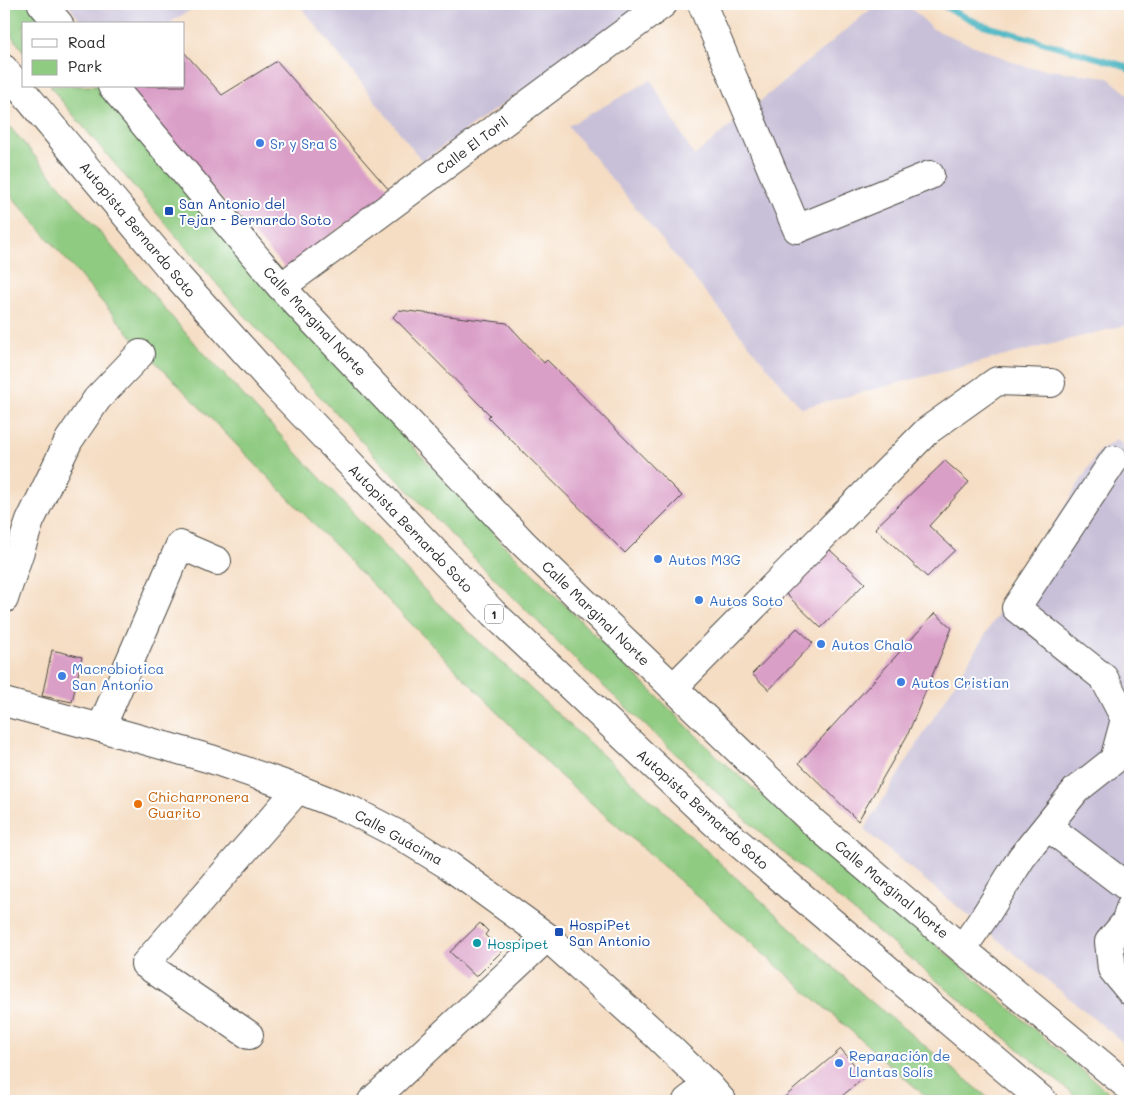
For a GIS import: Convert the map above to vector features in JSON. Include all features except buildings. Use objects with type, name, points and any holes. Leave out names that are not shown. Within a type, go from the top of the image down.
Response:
[{"type":"main road","points":[[42,4],[57,22]]},
{"type":"main road","name":"Calle El Toril","points":[[281,287],[663,4]]},
{"type":"main road","points":[[702,4],[797,229],[930,175]]},
{"type":"main road","name":"Autopista Bernardo Soto","points":[[4,69],[170,268],[274,384],[493,613],[715,823],[1043,1101]]},
{"type":"main road","name":"Calle Marginal Norte","points":[[114,88],[281,287],[524,544],[814,823],[1130,1088]]},
{"type":"main road","points":[[4,600],[30,521],[69,440],[97,399],[140,354]]},
{"type":"main road","points":[[673,688],[927,432],[997,381],[1051,383]]},
{"type":"main road","points":[[962,949],[1022,857],[1076,790],[1114,760],[1125,719],[1104,678],[1016,608],[1114,460]]},
{"type":"main road","points":[[101,728],[180,545],[217,561]]},
{"type":"main road","name":"Calle Guácima","points":[[7,707],[101,728],[211,759],[298,789],[351,810],[401,836],[448,865],[547,937],[654,1033],[715,1093]]},
{"type":"main road","points":[[248,1035],[145,964],[298,789]]},
{"type":"main road","points":[[1047,826],[1130,889]]},
{"type":"main road","points":[[1129,921],[1110,942],[1112,969],[1130,991]]},
{"type":"main road","points":[[372,1101],[547,937]]},
{"type":"main road","points":[[687,1101],[715,1093]]},
{"type":"shaded area","points":[[67,4],[200,4],[171,22],[81,22]]},
{"type":"shaded area","points":[[299,4],[644,4],[422,161]]},
{"type":"shaded area","points":[[877,4],[907,4],[933,29],[1026,67],[1107,77],[1130,96],[1130,324],[801,408],[568,126],[651,80],[694,156]]},
{"type":"shaded area","points":[[1118,439],[1130,459],[1130,1048],[864,830],[1099,451]]},
{"type":"green space","points":[[4,4],[30,4],[44,22],[22,22],[22,49],[4,26]]},
{"type":"green space","points":[[52,88],[99,88],[276,297],[498,539],[723,762],[1118,1101],[1081,1101],[767,839],[585,669],[378,459],[227,296]]},
{"type":"green space","points":[[4,120],[189,337],[434,600],[868,999],[992,1101],[931,1101],[557,773],[139,345],[4,187]]},
{"type":"waterway","points":[[939,4],[980,24],[1125,66],[1130,71]]},
{"type":"place","name":"Sr y Sra S","points":[[260,143]]},
{"type":"place","name":"San Antonio del Tejar - Bernardo Soto","points":[[169,211]]},
{"type":"place","name":"Autos M3G","points":[[658,559]]},
{"type":"place","name":"Autos Soto","points":[[699,600]]},
{"type":"place","name":"Autos Chalo","points":[[821,644]]},
{"type":"place","name":"Macrobiotica San Antonio","points":[[62,676]]},
{"type":"place","name":"Autos Cristian","points":[[901,682]]},
{"type":"place","name":"Chicharronera Guarito","points":[[138,804]]},
{"type":"place","name":"HospiPet San Antonio","points":[[559,932]]},
{"type":"place","name":"Hospipet","points":[[477,943]]},
{"type":"place","name":"Reparación de Llantas Solís","points":[[839,1063]]}]
